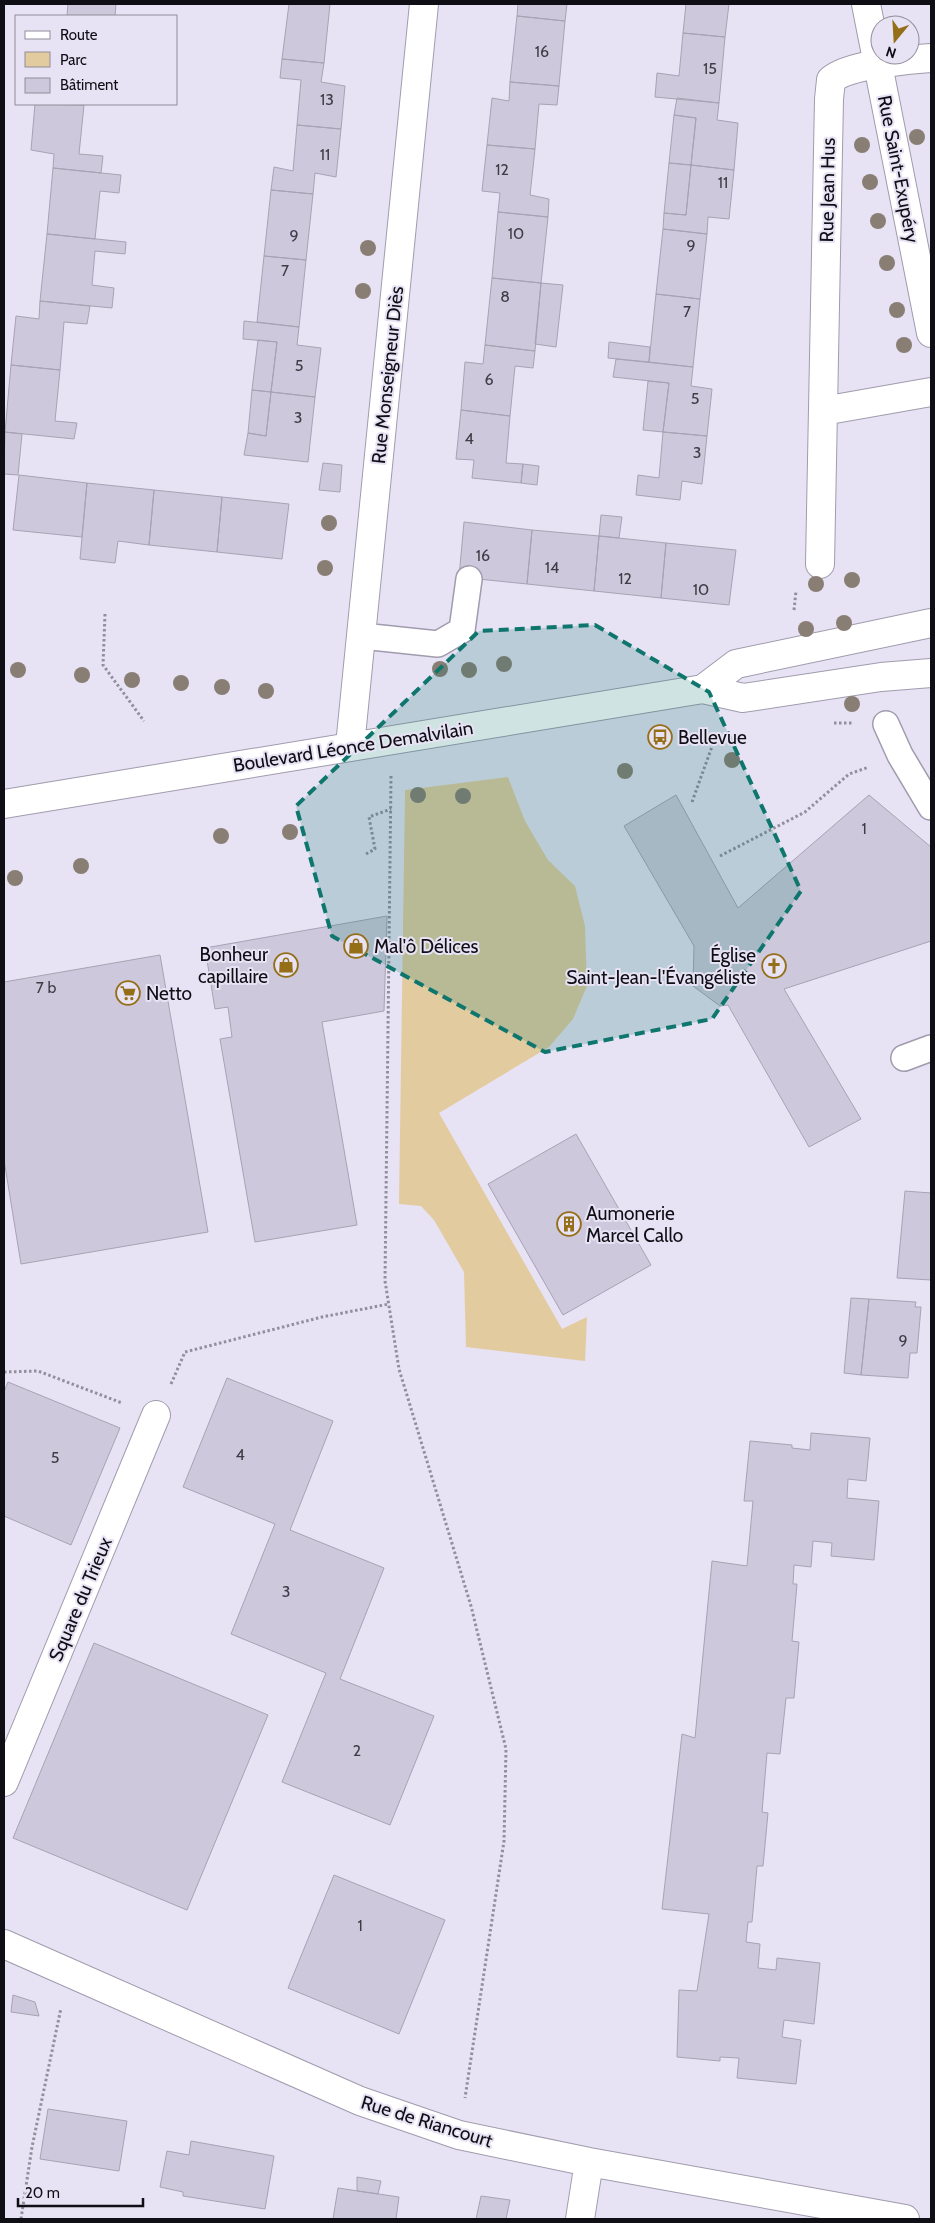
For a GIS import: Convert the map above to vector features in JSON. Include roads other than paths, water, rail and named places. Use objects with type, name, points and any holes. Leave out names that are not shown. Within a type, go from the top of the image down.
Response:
[{"type":"street","name":"Rue Monseigneur Diès","points":[[350,746],[424,4]]},
{"type":"street","points":[[866,4],[870,24]]},
{"type":"street","name":"Rue Jean Hus","points":[[820,564],[829,99],[832,80],[838,74],[874,65]]},
{"type":"street","name":"Rue Saint-Exupéry","points":[[878,65],[931,333]]},
{"type":"street","points":[[823,411],[931,392]]},
{"type":"street","name":"Boulevard Léonce Demalvilain","points":[[703,689],[736,664],[931,623]]},
{"type":"street","name":"Boulevard Léonce Demalvilain","points":[[4,804],[703,689],[743,698],[882,677],[931,673]]},
{"type":"street","name":"Square du Trieux","points":[[4,1782],[156,1415]]},
{"type":"street","name":"Rue de Riancourt","points":[[4,1944],[360,2102],[459,2135],[589,2162],[905,2219]]},
{"type":"street","points":[[580,2219],[589,2162]]},
{"type":"lane","points":[[362,636],[438,644],[462,630],[469,579]]},
{"type":"lane","points":[[886,724],[900,755],[931,807]]},
{"type":"lane","points":[[904,1058],[931,1048]]},
{"type":"place","name":"Bellevue","points":[[660,737]]},
{"type":"place","name":"Mal'ô Délices","points":[[356,946]]},
{"type":"place","name":"Bonheur capillaire","points":[[286,965]]},
{"type":"place","name":"Église Saint-Jean-l'Évangéliste","points":[[774,966]]},
{"type":"place","name":"Netto","points":[[128,993]]},
{"type":"place","name":"Aumonerie Marcel Callo","points":[[569,1224]]}]
